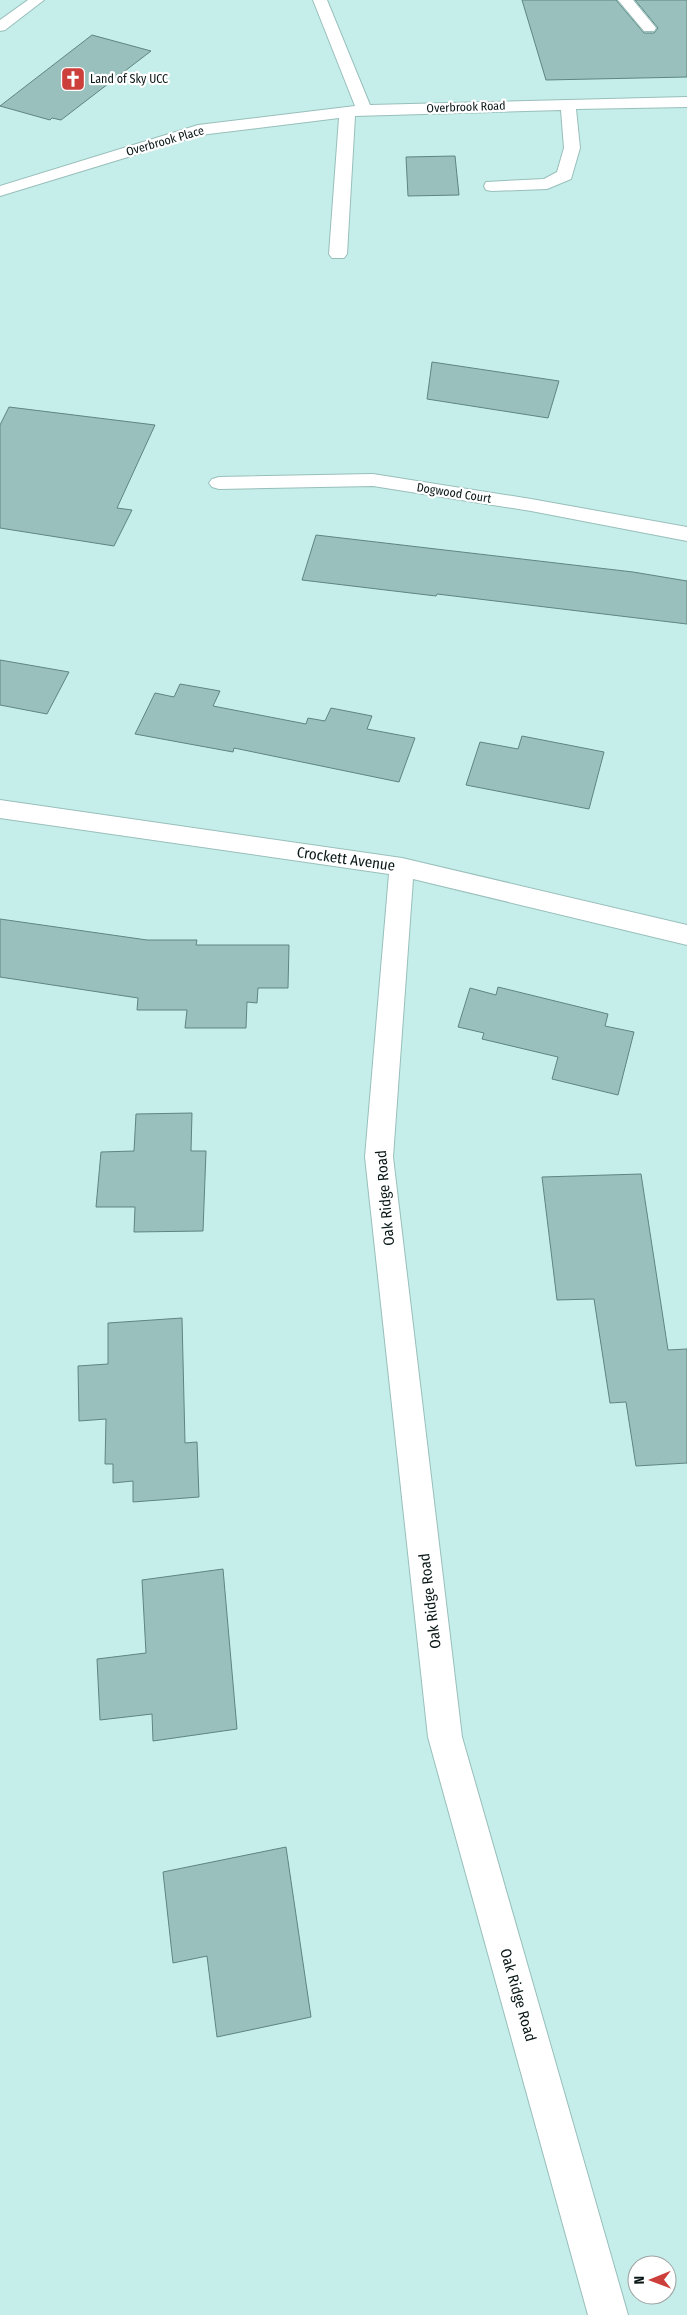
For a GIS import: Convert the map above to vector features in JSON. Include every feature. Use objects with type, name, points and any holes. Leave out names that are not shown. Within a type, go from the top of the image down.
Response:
[{"type":"street","points":[[0,27],[37,0]]},
{"type":"street","points":[[320,0],[364,110]]},
{"type":"street","points":[[625,0],[649,28]]},
{"type":"street","name":"Overbrook Road","points":[[364,110],[687,102]]},
{"type":"street","points":[[492,186],[547,184],[565,175],[572,148],[568,104]]},
{"type":"street","name":"Overbrook Place","points":[[0,191],[198,130],[364,110]]},
{"type":"street","points":[[338,254],[346,112]]},
{"type":"street","name":"Dogwood Court","points":[[219,483],[373,480],[531,505],[687,534]]},
{"type":"street","name":"Crockett Avenue","points":[[0,809],[402,867],[687,935]]},
{"type":"street","name":"Oak Ridge Road","points":[[402,867],[378,1157],[445,1737],[608,2315]]},
{"type":"building","points":[[522,0],[616,0],[644,33],[654,33],[658,28],[635,0],[687,0],[687,77],[546,80]]},
{"type":"building","name":"Land of Sky UCC","points":[[92,35],[151,51],[61,120],[52,118],[50,120],[0,106]]},
{"type":"building","points":[[455,156],[459,195],[408,196],[406,157]]},
{"type":"building","points":[[432,362],[559,381],[548,418],[427,399]]},
{"type":"building","points":[[9,407],[155,425],[117,508],[132,510],[114,546],[0,528],[0,425]]},
{"type":"building","points":[[316,535],[633,572],[687,581],[687,624],[302,580]]},
{"type":"building","points":[[0,660],[69,672],[47,714],[0,705]]},
{"type":"building","points":[[180,684],[220,691],[213,706],[306,724],[308,718],[325,721],[331,708],[372,716],[367,729],[415,738],[399,782],[234,748],[233,752],[135,734],[155,693],[174,697]]},
{"type":"building","points":[[522,736],[604,752],[589,809],[466,785],[480,742],[518,749]]},
{"type":"building","points":[[0,919],[147,940],[197,940],[196,945],[289,945],[288,988],[258,988],[257,1003],[247,1002],[246,1028],[185,1028],[187,1010],[137,1010],[138,998],[0,977]]},
{"type":"building","points":[[498,987],[608,1014],[605,1026],[634,1032],[618,1095],[552,1079],[558,1057],[482,1039],[484,1033],[458,1027],[470,988],[496,995]]},
{"type":"building","points":[[192,1113],[191,1151],[206,1151],[203,1231],[134,1232],[135,1207],[96,1207],[101,1152],[134,1151],[136,1114]]},
{"type":"building","points":[[641,1174],[668,1350],[687,1349],[687,1463],[636,1466],[626,1402],[610,1403],[594,1299],[557,1300],[542,1177]]},
{"type":"building","points":[[182,1318],[185,1443],[197,1442],[199,1497],[133,1502],[133,1481],[113,1483],[113,1464],[105,1464],[106,1419],[79,1421],[78,1366],[108,1364],[108,1323]]},
{"type":"building","points":[[223,1569],[237,1729],[153,1741],[152,1714],[100,1720],[97,1659],[146,1653],[142,1580]]},
{"type":"building","points":[[286,1847],[311,2017],[217,2037],[207,1956],[173,1963],[163,1872]]},
{"type":"place","name":"Land of Sky UCC","points":[[73,79]]}]
